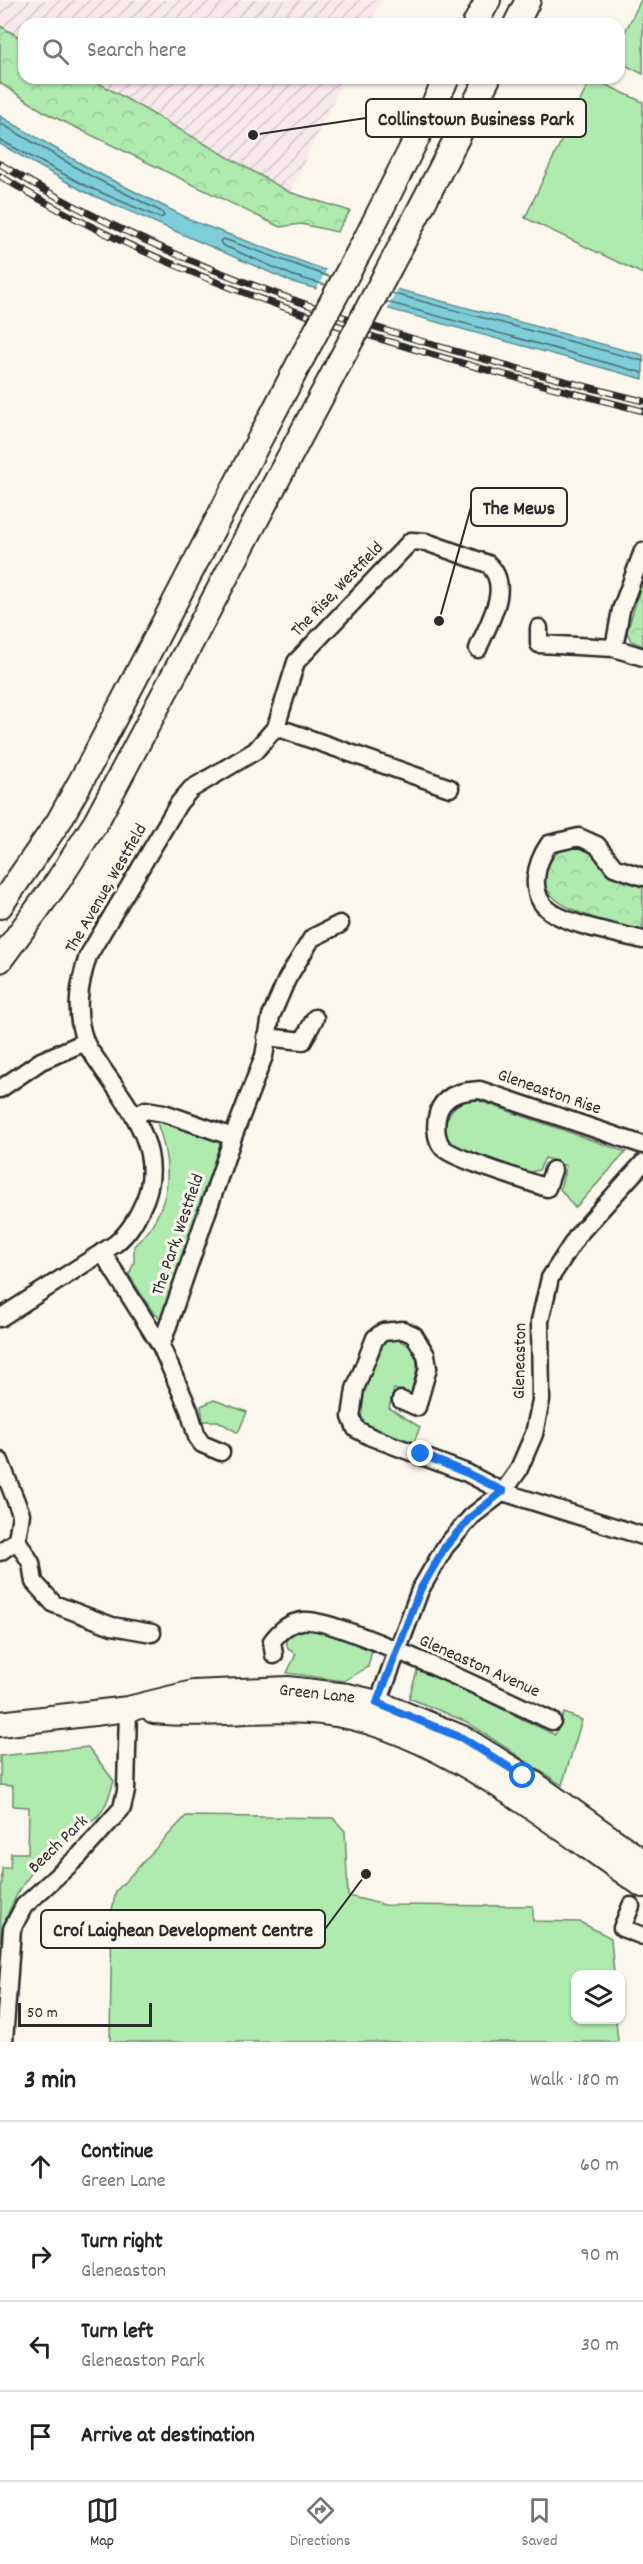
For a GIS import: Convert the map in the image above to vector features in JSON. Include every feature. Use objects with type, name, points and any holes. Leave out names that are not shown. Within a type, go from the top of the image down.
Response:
[{"type":"main road","points":[[478,18],[488,0]]},
{"type":"main road","points":[[519,18],[528,0]]},
{"type":"main road","points":[[0,906],[59,820],[92,761],[367,237],[444,84]]},
{"type":"main road","points":[[0,960],[58,881],[96,822],[485,84]]},
{"type":"main road","name":"Green Lane","points":[[0,1724],[128,1709],[167,1713],[375,1714],[462,1738],[523,1776],[634,1855],[628,1862],[643,1873]]},
{"type":"main road","name":"Green Lane","points":[[375,1714],[477,1772],[643,1885]]},
{"type":"street","name":"The Rise, Westfield","points":[[276,727],[296,662],[411,541],[426,542],[489,564],[496,572],[501,588],[478,649]]},
{"type":"street","points":[[614,648],[621,610],[643,551]]},
{"type":"street","points":[[539,628],[539,644],[614,648],[643,657]]},
{"type":"street","points":[[276,727],[450,788]]},
{"type":"street","name":"The Avenue, Westfield","points":[[0,1318],[126,1236],[135,1221],[150,1187],[152,1172],[149,1150],[135,1116],[85,1042],[78,1011],[79,984],[88,957],[179,803],[190,789],[255,751],[276,727]]},
{"type":"street","points":[[643,877],[614,867],[597,845],[579,837],[549,844],[540,857],[535,872],[537,891],[549,910],[569,919],[643,940]]},
{"type":"street","name":"The Park, Westfield","points":[[161,1346],[233,1137],[264,1056],[271,1016],[286,979],[312,938],[340,924]]},
{"type":"street","points":[[266,1037],[303,1041],[315,1018]]},
{"type":"street","points":[[0,1089],[41,1061],[85,1042]]},
{"type":"street","name":"Gleneaston Rise","points":[[553,1170],[547,1188],[468,1160],[443,1148],[436,1134],[437,1115],[443,1103],[461,1091],[480,1090],[643,1145]]},
{"type":"street","points":[[135,1116],[147,1110],[164,1113],[233,1137]]},
{"type":"street","name":"Gleneaston","points":[[375,1714],[420,1590],[445,1547],[472,1516],[503,1491],[518,1471],[534,1434],[541,1400],[540,1321],[550,1278],[579,1234],[643,1163]]},
{"type":"street","name":"The Park, Westfield","points":[[102,1252],[161,1346],[189,1410],[196,1437],[202,1444],[221,1452]]},
{"type":"street","points":[[401,1400],[417,1407],[428,1368],[426,1355],[414,1335],[404,1330],[383,1332],[375,1338],[355,1389],[351,1417],[356,1429],[371,1437],[467,1473],[503,1491],[643,1536]]},
{"type":"street","points":[[0,1461],[21,1514],[17,1540],[31,1563],[34,1582],[54,1604],[112,1626],[152,1633]]},
{"type":"street","points":[[0,1552],[17,1540]]},
{"type":"street","name":"Gleneaston Avenue","points":[[274,1655],[272,1641],[282,1629],[302,1621],[318,1621],[398,1652],[552,1721]]},
{"type":"street","name":"Beech Park","points":[[4,2042],[3,1989],[9,1938],[24,1906],[79,1856],[122,1808],[127,1781],[128,1709]]},
{"type":"street","points":[[631,1906],[622,1928],[643,1936]]},
{"type":"shaded area","points":[[0,0],[381,0],[373,18],[18,18],[18,36],[0,26]]},
{"type":"shaded area","points":[[101,84],[341,84],[290,192]]},
{"type":"green space","points":[[643,0],[643,74],[625,65],[625,32]]},
{"type":"green space","points":[[0,26],[18,36],[18,84],[100,84],[289,192],[350,211],[337,232],[301,224],[280,227],[46,113],[0,83]]},
{"type":"green space","points":[[588,84],[604,84],[643,102],[643,274],[525,218]]},
{"type":"green space","points":[[643,579],[643,646],[631,641],[627,632]]},
{"type":"green space","points":[[575,846],[589,852],[613,874],[643,886],[643,931],[581,913],[552,896],[545,885],[546,869],[560,849]]},
{"type":"green space","points":[[474,1099],[626,1152],[575,1208],[560,1189],[566,1166],[545,1158],[539,1170],[526,1173],[452,1145],[444,1133],[449,1114],[461,1103]]},
{"type":"green space","points":[[157,1116],[217,1139],[221,1145],[221,1154],[167,1312],[161,1318],[154,1314],[129,1275],[134,1262],[134,1246],[147,1232],[156,1217],[163,1203],[166,1187],[166,1155],[156,1120]]},
{"type":"green space","points":[[394,1339],[411,1348],[417,1360],[411,1394],[394,1389],[389,1408],[420,1427],[414,1442],[371,1428],[362,1421],[360,1414],[365,1382],[374,1359],[383,1343]]},
{"type":"green space","points":[[214,1400],[247,1412],[238,1433],[218,1421],[203,1421],[201,1406]]},
{"type":"green space","points":[[321,1627],[372,1650],[368,1667],[344,1681],[287,1673],[296,1654],[288,1649],[286,1640],[296,1630]]},
{"type":"green space","points":[[418,1668],[555,1735],[564,1713],[582,1720],[562,1785],[467,1722],[409,1698]]},
{"type":"green space","points":[[88,1747],[114,1781],[106,1804],[87,1825],[56,1847],[24,1883],[9,1910],[0,1942],[2,1868],[10,1868],[11,1853],[28,1853],[29,1807],[13,1806],[13,1786],[0,1785],[0,1756]]},
{"type":"green space","points":[[186,1816],[333,1818],[345,1831],[348,1896],[385,1905],[533,1906],[533,1921],[580,1922],[611,1938],[614,1970],[571,1970],[571,2024],[616,2024],[618,2042],[110,2042],[112,1910],[116,1891]]},
{"type":"water","points":[[0,116],[92,170],[195,222],[322,269],[643,355],[643,379],[292,282],[83,191],[0,144]]},
{"type":"pier","points":[[328,267],[399,286],[387,311],[315,292]]},
{"type":"railway","points":[[0,164],[75,206],[152,244],[232,277],[394,333],[643,401]]},
{"type":"railway","points":[[0,176],[75,218],[152,255],[232,288],[394,343],[643,411]]},
{"type":"place","name":"Collinstown Business Park","points":[[253,135]]},
{"type":"place","name":"The Mews","points":[[439,621]]},
{"type":"place","name":"Croí Laighean Development Centre","points":[[366,1874]]},
{"type":"route","points":[[421,1454],[503,1491],[472,1516],[445,1547],[420,1590],[377,1703],[462,1738],[523,1776]]}]
